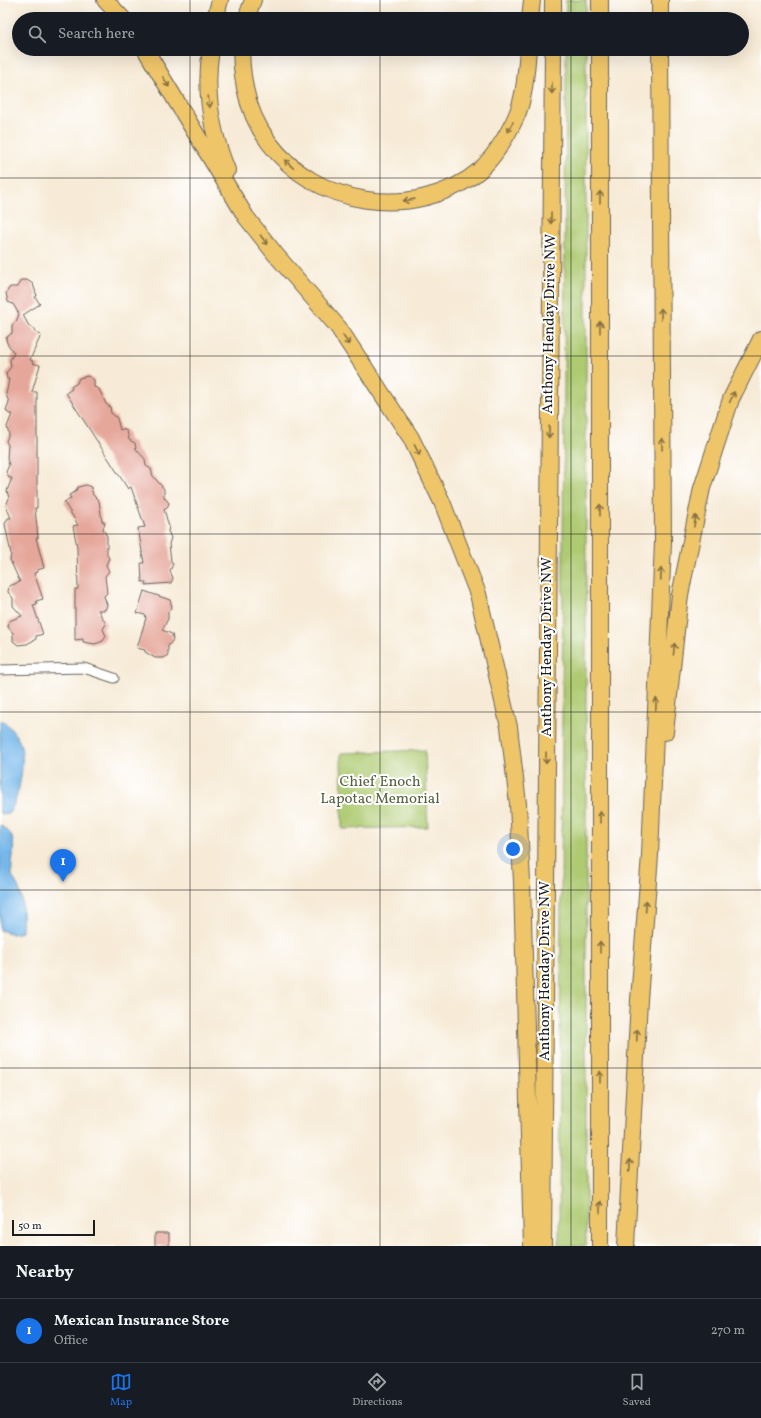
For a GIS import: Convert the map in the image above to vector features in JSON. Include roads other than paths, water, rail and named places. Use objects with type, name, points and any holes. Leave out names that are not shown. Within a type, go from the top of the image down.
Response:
[{"type":"highway","points":[[105,0],[116,12]]},
{"type":"highway","points":[[217,12],[220,0]]},
{"type":"highway","points":[[249,12],[253,0]]},
{"type":"highway","points":[[531,12],[532,0]]},
{"type":"highway","points":[[553,0],[553,12]]},
{"type":"highway","points":[[600,0],[600,12]]},
{"type":"highway","points":[[660,0],[660,12]]},
{"type":"highway","points":[[149,56],[246,217],[276,255],[338,327],[411,438],[442,502],[478,594],[509,727],[518,804],[522,890],[532,1246]]},
{"type":"highway","points":[[211,56],[208,95],[213,128],[220,154],[246,217]]},
{"type":"highway","points":[[242,56],[242,71],[248,105],[260,130],[276,152],[296,170],[329,190],[366,200],[382,202],[409,200],[431,195],[458,184],[479,170],[496,151],[516,117],[526,78],[528,56]]},
{"type":"highway","name":"Anthony Henday Drive NW","points":[[543,1246],[553,56]]},
{"type":"highway","points":[[600,56],[600,1246]]},
{"type":"highway","points":[[626,1246],[639,1008],[650,855],[663,542],[660,56]]},
{"type":"highway","points":[[650,855],[680,595],[702,488],[731,399],[761,339]]},
{"type":"street","points":[[0,670],[84,668],[114,678]]},
{"type":"water","points":[[0,721],[4,721],[19,741],[22,767],[19,789],[13,807],[9,813],[0,814]]},
{"type":"water","points":[[0,825],[7,830],[13,841],[12,875],[22,899],[22,932],[13,934],[0,930]]},
{"type":"place","name":"Mexican Insurance Store","points":[[63,882]]},
{"type":"park label","name":"Chief Enoch Lapotac Memorial","points":[[380,790]]}]
